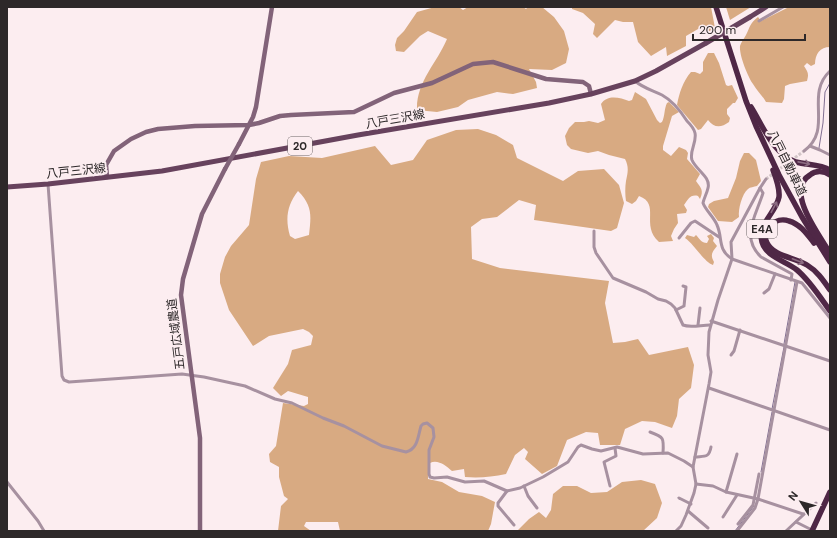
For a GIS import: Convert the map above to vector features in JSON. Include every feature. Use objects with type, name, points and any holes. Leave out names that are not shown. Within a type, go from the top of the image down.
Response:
[{"type":"highway","name":"八戸自動車道","points":[[716,7],[746,101],[756,126],[779,175],[830,263]]},
{"type":"highway","name":"八戸自動車道","points":[[736,69],[751,106],[782,173],[802,211],[830,255]]},
{"type":"highway","name":"E4A","points":[[751,106],[772,142],[782,153],[793,160],[824,167],[830,170]]},
{"type":"highway","name":"E4A","points":[[756,126],[777,181],[779,193],[776,203],[762,229],[762,243],[772,255],[794,267],[804,277],[830,311]]},
{"type":"highway","name":"E4A","points":[[830,175],[823,172],[813,173],[804,179],[800,190],[801,199],[810,220],[830,255]]},
{"type":"highway","name":"E4A","points":[[830,263],[808,234],[789,220],[778,220],[768,228],[766,238],[772,249],[778,253],[802,262],[811,268],[830,290]]},
{"type":"highway","points":[[812,531],[830,492]]},
{"type":"main road","name":"八戸三沢線","points":[[7,187],[107,178],[162,171],[358,135],[549,103],[591,94],[635,81],[656,71],[766,7]]},
{"type":"street","name":"五戸広域農道","points":[[200,531],[200,438],[181,304],[182,288],[202,214],[249,125],[256,107],[272,7]]},
{"type":"street","points":[[759,20],[783,7]]},
{"type":"street","points":[[107,178],[106,165],[114,151],[131,139],[146,132],[158,129],[195,126],[259,124],[280,116],[291,114],[354,112],[394,93],[432,83],[473,64],[493,62],[546,79],[583,82],[589,86],[591,94]]},
{"type":"street","points":[[804,151],[815,139],[819,126],[818,93],[823,78],[830,71]]},
{"type":"street","points":[[635,81],[646,89],[661,94],[676,105],[694,130],[696,139],[691,154],[692,159],[694,165],[707,179],[708,189],[703,203],[717,225],[723,250],[732,259],[802,283],[830,318]]},
{"type":"street","points":[[810,146],[830,155]]},
{"type":"street","points":[[676,531],[681,526],[688,511],[696,484],[693,467],[711,372],[708,355],[710,326],[732,259],[731,242],[766,179]]},
{"type":"street","points":[[48,184],[62,376],[64,380],[69,382],[191,374],[245,386],[274,399],[292,402],[382,446],[406,452],[415,447],[421,426],[427,423],[433,428],[434,437],[429,450],[430,477],[448,477],[465,482],[484,481],[507,491],[520,488],[543,477],[568,462],[581,445],[592,449],[601,450],[615,448],[627,449],[642,454],[663,453],[674,455],[693,467]]},
{"type":"street","points":[[760,188],[763,193],[753,219],[750,232],[752,243],[757,253],[761,257],[792,274],[792,280]]},
{"type":"street","points":[[678,238],[691,223],[695,221],[719,237]]},
{"type":"street","points":[[594,231],[594,247],[596,253],[613,278],[671,304],[676,310],[682,325],[710,326]]},
{"type":"street","points":[[764,293],[769,289],[775,274]]},
{"type":"street","points":[[737,531],[755,508],[797,282]]},
{"type":"street","points":[[676,310],[684,306],[686,287],[683,286]]},
{"type":"street","points":[[698,325],[700,308]]},
{"type":"street","points":[[711,321],[830,361]]},
{"type":"street","points":[[731,355],[734,352],[740,330]]},
{"type":"street","points":[[709,388],[830,430]]},
{"type":"street","points":[[650,432],[661,436],[664,440],[663,453]]},
{"type":"street","points":[[695,457],[708,455],[711,447]]},
{"type":"street","points":[[610,486],[604,462],[616,456],[615,448]]},
{"type":"street","points":[[726,492],[737,454]]},
{"type":"street","points":[[738,524],[757,499],[759,474]]},
{"type":"street","points":[[7,482],[38,521],[44,531]]},
{"type":"street","points":[[696,484],[713,486],[726,492],[757,499],[804,514]]},
{"type":"street","points":[[524,486],[528,496],[537,508]]},
{"type":"street","points":[[507,491],[498,503],[498,506],[514,525]]},
{"type":"street","points":[[724,517],[738,495]]},
{"type":"street","points":[[679,498],[690,504]]},
{"type":"street","points":[[786,531],[816,503]]},
{"type":"street","points":[[688,511],[708,528]]},
{"type":"street","points":[[796,522],[812,531]]},
{"type":"shaded area","points":[[435,7],[459,7],[463,10],[468,7],[523,7],[526,9],[528,7],[542,7],[554,17],[564,31],[569,49],[566,63],[552,70],[529,69],[536,82],[537,88],[513,94],[497,92],[468,100],[458,107],[437,112],[417,110],[420,90],[423,82],[447,39],[428,31],[420,36],[404,52],[396,51],[395,45],[397,38],[404,31],[417,12]]},
{"type":"shaded area","points":[[572,7],[711,7],[715,28],[706,33],[705,25],[686,36],[686,46],[667,56],[666,47],[651,56],[638,42],[633,22],[615,20],[597,38],[593,34],[595,24],[583,13],[572,9]]},
{"type":"shaded area","points":[[726,7],[751,7],[730,20]]},
{"type":"shaded area","points":[[789,7],[830,7],[830,47],[823,48],[817,54],[815,64],[811,66],[807,63],[804,66],[808,73],[807,81],[785,86],[784,99],[782,103],[766,102],[749,76],[742,60],[740,46],[755,19],[758,17],[761,21]]},
{"type":"shaded area","points":[[708,53],[714,53],[726,85],[732,85],[738,98],[735,103],[727,109],[727,114],[730,118],[729,122],[720,126],[715,126],[708,120],[701,129],[698,130],[677,105],[680,92],[686,79],[691,72],[700,74],[703,71],[703,62]]},
{"type":"shaded area","points":[[635,92],[646,99],[660,123],[663,120],[667,103],[669,102],[679,112],[672,116],[663,150],[671,156],[679,147],[686,150],[688,153],[687,159],[700,174],[696,181],[701,187],[702,191],[700,199],[698,196],[691,197],[684,205],[687,210],[686,213],[677,214],[678,223],[671,236],[673,241],[659,242],[654,235],[651,229],[649,204],[645,200],[639,196],[632,204],[626,201],[625,186],[628,170],[625,159],[598,151],[588,153],[571,149],[567,145],[565,136],[569,128],[575,122],[589,121],[598,123],[605,120],[601,104],[604,101],[614,98],[629,101],[632,100]]},
{"type":"shaded area","points":[[478,129],[496,135],[513,145],[517,158],[563,181],[578,171],[604,169],[619,185],[624,203],[617,228],[611,231],[534,220],[536,205],[519,200],[497,217],[482,219],[471,227],[472,259],[500,268],[609,281],[605,303],[613,343],[638,339],[649,355],[688,347],[694,365],[691,388],[679,399],[677,416],[672,428],[655,422],[642,421],[625,429],[620,445],[600,445],[598,433],[586,432],[567,440],[557,466],[542,474],[525,459],[528,452],[524,448],[515,455],[506,474],[496,476],[465,477],[464,469],[452,471],[439,462],[430,463],[428,479],[442,482],[459,492],[482,496],[495,502],[491,524],[488,531],[340,531],[338,522],[306,522],[304,526],[311,531],[278,531],[281,506],[288,499],[284,496],[279,477],[279,467],[270,462],[269,454],[276,446],[283,403],[304,406],[308,404],[308,397],[288,391],[281,396],[273,388],[288,364],[292,350],[311,345],[313,336],[303,329],[269,336],[253,346],[229,310],[220,283],[220,274],[225,257],[231,246],[249,225],[256,179],[261,162],[289,156],[322,158],[375,146],[391,165],[413,160],[427,140],[456,130]],"holes":[[[298,191],[303,196],[310,212],[309,235],[295,239],[290,236],[288,230],[288,212],[291,202]]]},
{"type":"shaded area","points":[[744,153],[749,153],[756,160],[761,181],[757,186],[749,188],[744,194],[740,206],[739,217],[732,222],[718,221],[708,207],[709,204],[714,201],[728,198]]},
{"type":"shaded area","points":[[711,234],[714,238],[713,241],[717,246],[712,254],[714,262],[713,265],[706,260],[685,238],[687,235],[694,237],[696,235],[702,242],[707,243],[709,239],[707,236]]},
{"type":"shaded area","points":[[641,480],[655,484],[662,503],[657,518],[643,531],[517,531],[529,519],[539,512],[546,518],[551,510],[553,494],[563,486],[577,486],[591,493],[607,492],[622,482]]},
{"type":"waterway","points":[[819,148],[823,123],[825,92],[830,83]]},
{"type":"waterway","points":[[784,344],[795,282]]},
{"type":"waterway","points":[[772,409],[784,347]]},
{"type":"waterway","points":[[761,472],[772,412]]},
{"type":"waterway","points":[[735,531],[754,506]]},
{"type":"tunnel","points":[[766,179],[804,151]]}]
